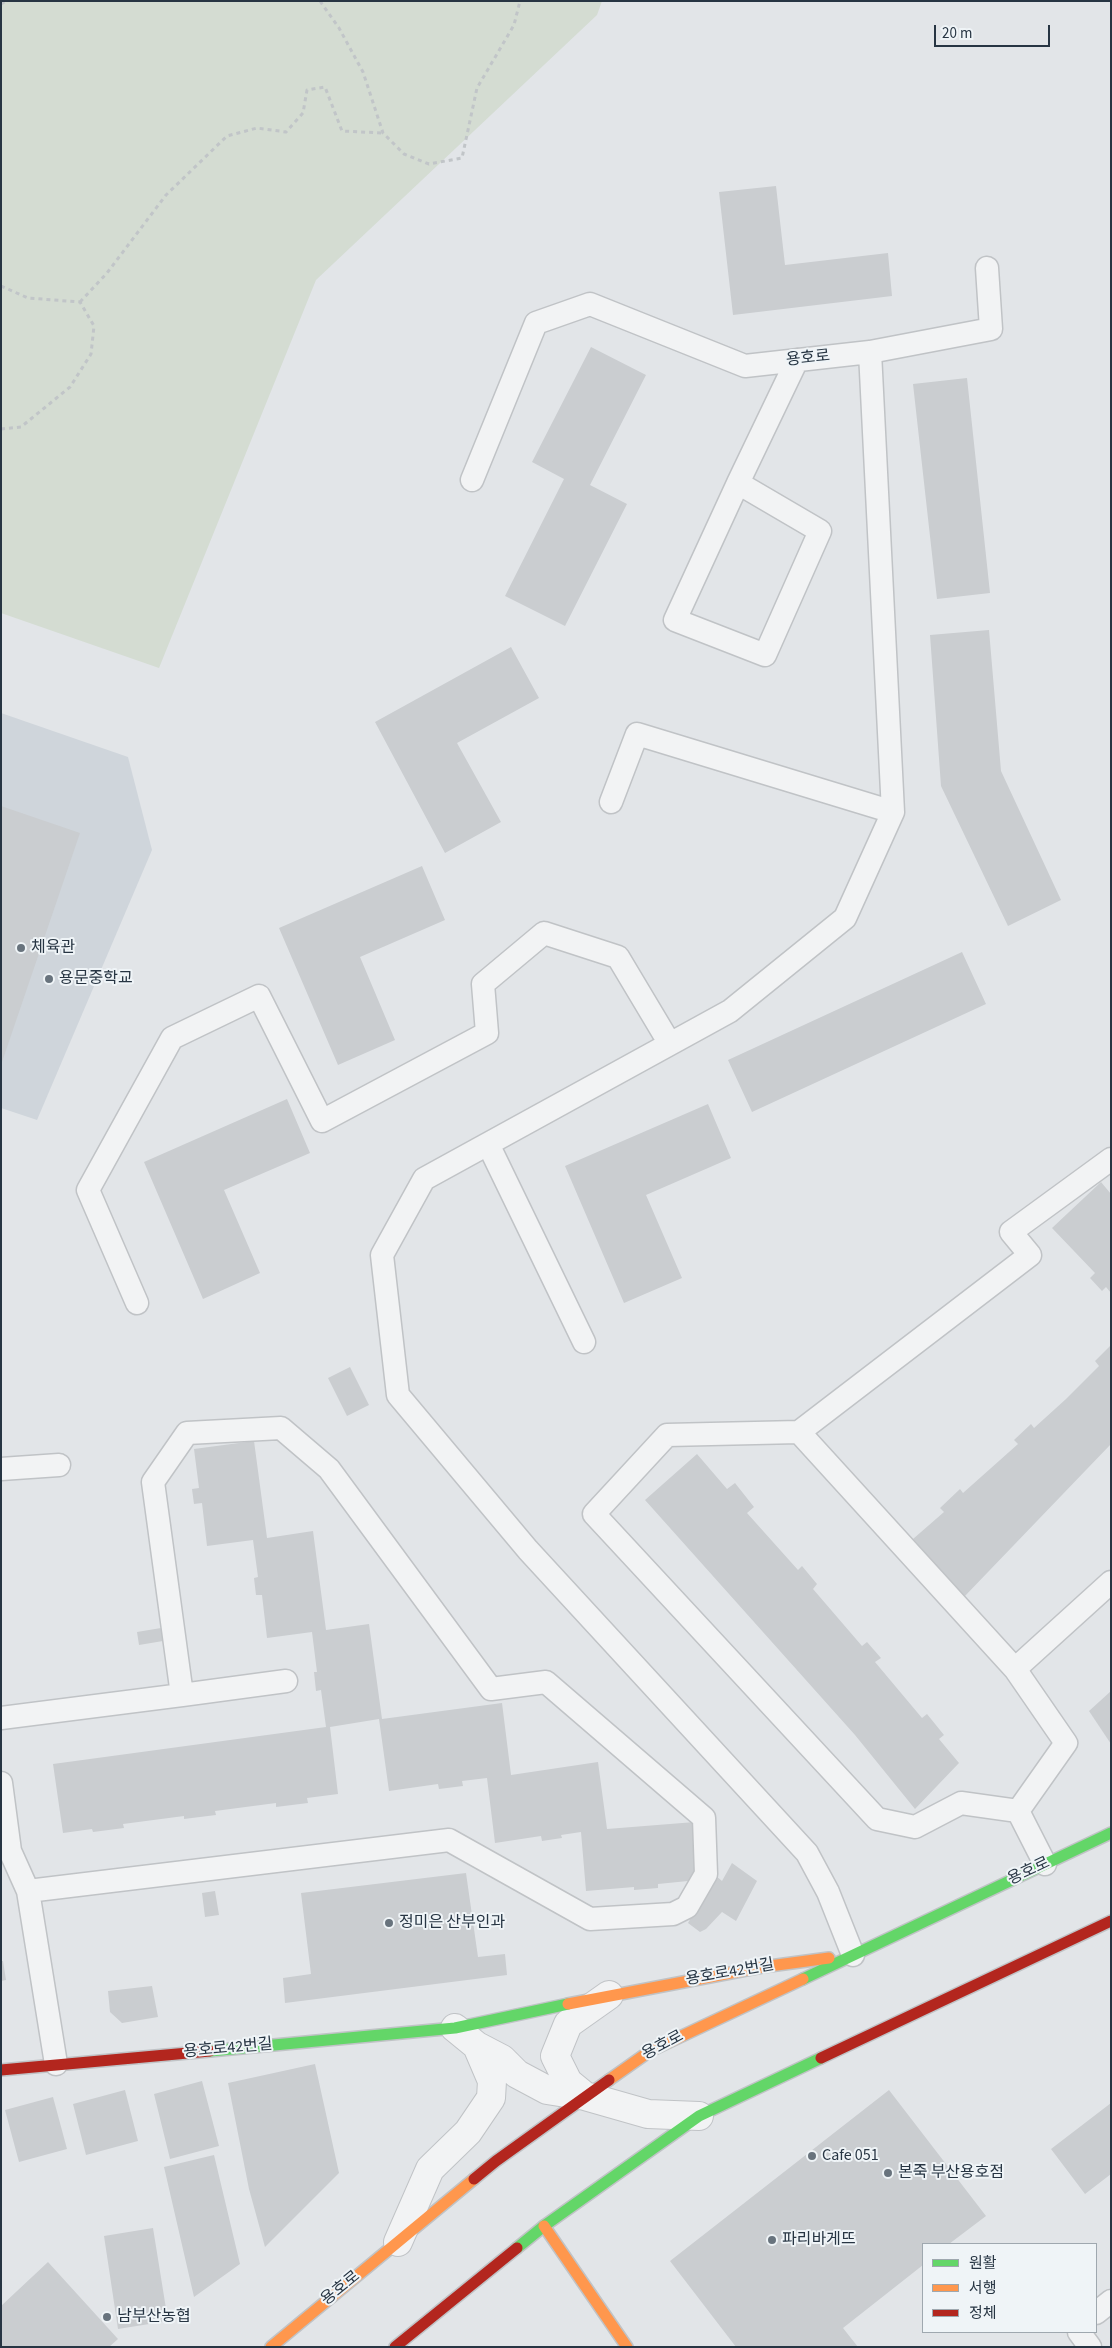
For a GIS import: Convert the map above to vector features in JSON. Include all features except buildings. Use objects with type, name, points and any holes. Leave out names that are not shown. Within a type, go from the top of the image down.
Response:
[{"type":"main road","name":"용호로","points":[[271,2347],[496,2161],[650,2051],[1111,1833]]},
{"type":"main road","points":[[395,2347],[544,2226],[698,2116],[1111,1921]]},
{"type":"main road","name":"용호로42번길","points":[[1,2070],[456,2028],[609,1995],[762,1967],[853,1955]]},
{"type":"main road","points":[[544,2226],[627,2347]]},
{"type":"street","name":"용호로42번길","points":[[585,2096],[568,2082],[555,2056],[568,2024],[609,1995]]},
{"type":"street","name":"용호로42번길","points":[[456,2028],[477,2046],[502,2059],[518,2074],[548,2090],[585,2096],[648,2114],[698,2116]]},
{"type":"street","name":"용호로42번길","points":[[398,2242],[430,2168],[468,2132],[492,2098],[492,2081],[477,2046]]},
{"type":"lane","name":"용호로","points":[[472,480],[536,323],[590,304],[745,366],[870,352],[991,329],[987,268]]},
{"type":"lane","points":[[853,1955],[828,1892],[807,1854],[528,1550],[398,1395],[382,1255],[424,1179],[730,1011],[845,918],[893,812],[870,352]]},
{"type":"lane","points":[[738,483],[820,531],[765,655],[675,620],[738,483],[797,360]]},
{"type":"lane","points":[[610,802],[638,734],[893,812]]},
{"type":"lane","points":[[138,1304],[88,1190],[172,1038],[259,996],[322,1121],[487,1033],[483,984],[544,933],[618,957],[670,1044]]},
{"type":"lane","points":[[488,1144],[584,1342]]},
{"type":"lane","points":[[1018,1811],[961,1803],[915,1828],[877,1819],[594,1514],[667,1435],[799,1432],[1030,1255],[1011,1232],[1111,1159]]},
{"type":"lane","points":[[28,1891],[449,1840],[590,1919],[673,1914],[687,1907],[706,1874],[704,1818],[546,1682],[491,1689],[329,1470],[282,1428],[186,1433],[153,1482],[182,1695]]},
{"type":"lane","points":[[799,1432],[1015,1668],[1066,1743],[1018,1811]]},
{"type":"lane","points":[[1,1469],[59,1465]]},
{"type":"lane","points":[[1015,1668],[1111,1582]]},
{"type":"lane","points":[[1,1718],[286,1681]]},
{"type":"lane","points":[[1,1783],[10,1851],[28,1891],[56,2064]]},
{"type":"lane","points":[[1018,1811],[1045,1864]]},
{"type":"lane","points":[[1097,2311],[1111,2301]]},
{"type":"lane","points":[[1080,2333],[1090,2347]]},
{"type":"path","points":[[1,4],[6,1]]},
{"type":"path","points":[[320,1],[339,28],[363,72],[383,133],[404,154],[429,164],[462,158],[477,88],[514,25],[520,1]]},
{"type":"path","points":[[80,302],[107,273],[166,195],[228,136],[257,128],[286,132],[303,113],[307,90],[325,86],[342,131],[383,133]]},
{"type":"path","points":[[1,286],[28,298],[80,302]]},
{"type":"path","points":[[1,429],[21,427],[70,387],[91,354],[94,326],[80,302]]},
{"type":"shaded area","points":[[1,1],[602,1],[597,15],[316,280],[159,668],[1,613]]},
{"type":"shaded area","name":"용문중학교","points":[[1,713],[128,757],[152,850],[37,1120],[1,1108]]},
{"type":"traffic: fast","points":[[803,1979],[1111,1833]]},
{"type":"traffic: fast","points":[[210,2051],[455,2028],[568,2004]]},
{"type":"traffic: fast","points":[[517,2248],[544,2226],[699,2116],[821,2058]]},
{"type":"traffic: slow","points":[[568,2004],[762,1967],[829,1958]]},
{"type":"traffic: slow","points":[[609,2080],[650,2051],[803,1979]]},
{"type":"traffic: slow","points":[[271,2347],[474,2179]]},
{"type":"traffic: slow","points":[[544,2226],[627,2347]]},
{"type":"traffic: jam","points":[[821,2058],[1111,1921]]},
{"type":"traffic: jam","points":[[1,2070],[210,2051]]},
{"type":"traffic: jam","points":[[474,2179],[496,2161],[609,2080]]},
{"type":"traffic: jam","points":[[395,2347],[517,2248]]},
{"type":"place","name":"체육관","points":[[21,948]]},
{"type":"place","name":"용문중학교","points":[[49,979]]},
{"type":"place","name":"정미은 산부인과","points":[[389,1923]]},
{"type":"place","name":"Cafe 051","points":[[812,2156]]},
{"type":"place","name":"본죽 부산용호점","points":[[888,2173]]},
{"type":"place","name":"파리바게뜨","points":[[772,2240]]},
{"type":"place","name":"남부산농협","points":[[107,2317]]}]
